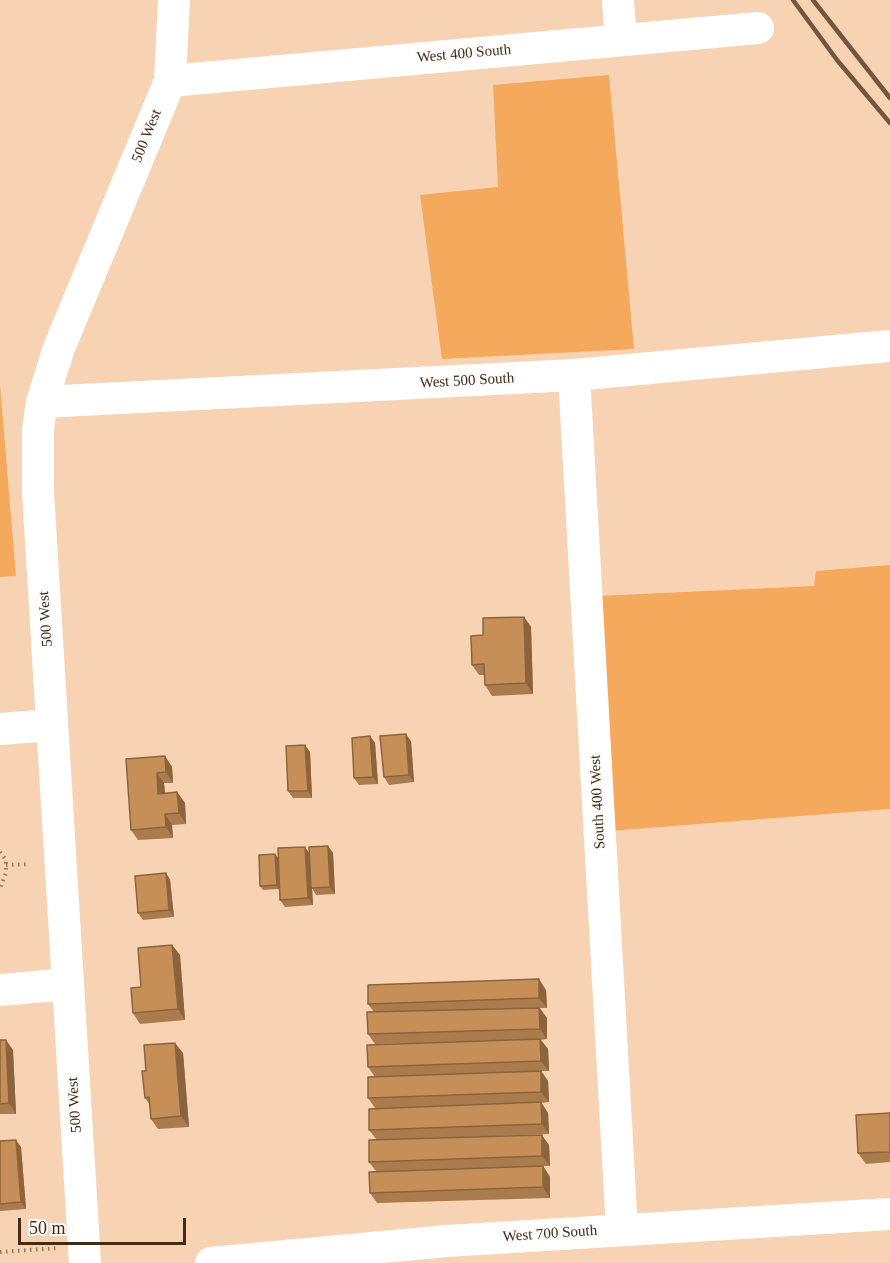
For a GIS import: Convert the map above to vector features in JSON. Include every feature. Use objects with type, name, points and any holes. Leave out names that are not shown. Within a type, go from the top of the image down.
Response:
[{"type":"street","name":"500 West","points":[[75,1255],[68,984],[38,492],[38,429],[42,402],[59,348],[170,81],[174,0]]},
{"type":"street","points":[[618,0],[621,40]]},
{"type":"street","name":"West 400 South","points":[[170,81],[758,28]]},
{"type":"street","name":"West 500 South","points":[[42,402],[574,375],[890,346]]},
{"type":"street","name":"South 400 West","points":[[574,375],[622,1230]]},
{"type":"street","points":[[0,729],[52,725]]},
{"type":"street","points":[[0,990],[68,984]]},
{"type":"street","name":"West 700 South","points":[[211,1263],[447,1252],[622,1230],[890,1214]]},
{"type":"path","points":[[0,852],[6,865],[6,873],[0,888]]},
{"type":"path","points":[[6,865],[29,864]]},
{"type":"path","points":[[0,1252],[75,1255]]},
{"type":"shaded area","points":[[609,75],[634,349],[442,359],[420,195],[498,187],[493,85]]},
{"type":"shaded area","points":[[0,385],[16,576],[0,577]]},
{"type":"shaded area","points":[[890,565],[890,809],[610,831],[598,596],[814,586],[816,571]]},
{"type":"building","points":[[524,617],[526,683],[485,685],[484,664],[472,665],[471,636],[483,635],[483,618]]},
{"type":"building","points":[[406,734],[409,775],[384,777],[380,736]]},
{"type":"building","points":[[370,736],[373,777],[354,778],[352,738]]},
{"type":"building","points":[[305,745],[308,791],[288,791],[286,746]]},
{"type":"building","points":[[165,756],[166,772],[157,773],[158,794],[177,792],[179,813],[165,814],[166,827],[131,830],[126,759]]},
{"type":"building","points":[[328,846],[330,887],[311,888],[309,847]]},
{"type":"building","points":[[305,847],[308,898],[280,900],[278,848]]},
{"type":"building","points":[[275,854],[277,885],[260,886],[259,855]]},
{"type":"building","points":[[166,873],[169,910],[138,913],[135,876]]},
{"type":"building","points":[[172,945],[178,1009],[133,1013],[131,988],[141,987],[138,948]]},
{"type":"building","points":[[539,979],[539,998],[368,1004],[368,985]]},
{"type":"building","points":[[539,1008],[540,1029],[368,1034],[367,1012]]},
{"type":"building","points":[[540,1039],[541,1061],[368,1067],[367,1045]]},
{"type":"building","points":[[0,1040],[6,1040],[9,1103],[0,1104]]},
{"type":"building","points":[[175,1043],[181,1116],[151,1119],[149,1097],[145,1098],[142,1071],[146,1071],[144,1045]]},
{"type":"building","points":[[541,1071],[541,1092],[368,1098],[368,1077]]},
{"type":"building","points":[[541,1102],[542,1124],[369,1130],[369,1109]]},
{"type":"building","points":[[890,1113],[890,1152],[858,1153],[856,1115]]},
{"type":"building","points":[[542,1135],[542,1156],[369,1162],[369,1140]]},
{"type":"building","points":[[16,1140],[21,1202],[0,1204],[0,1141]]},
{"type":"building","points":[[543,1166],[543,1187],[370,1193],[369,1172]]},
{"type":"railway","points":[[793,0],[837,60],[890,123]]},
{"type":"railway","points":[[813,0],[890,98]]}]
